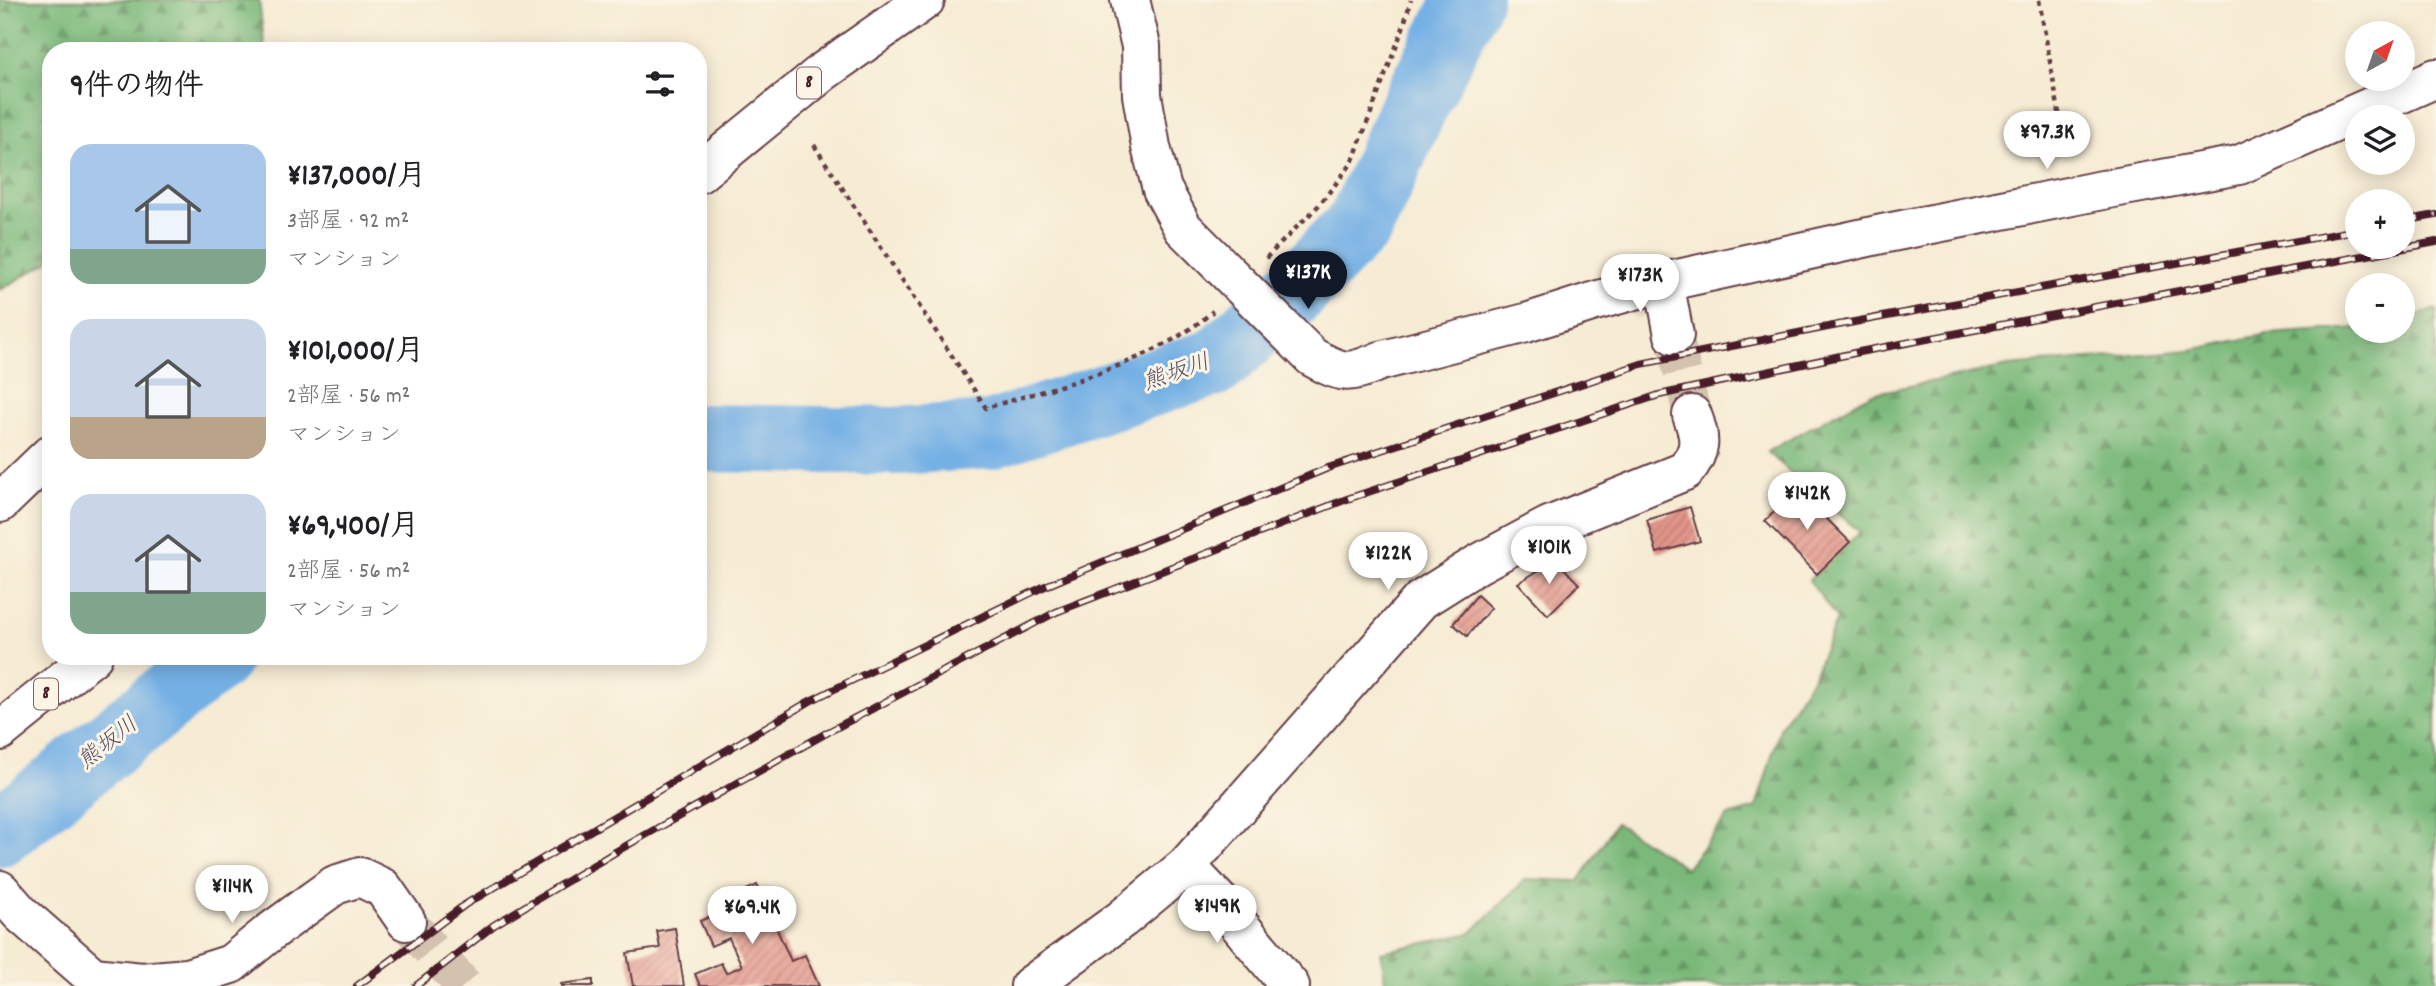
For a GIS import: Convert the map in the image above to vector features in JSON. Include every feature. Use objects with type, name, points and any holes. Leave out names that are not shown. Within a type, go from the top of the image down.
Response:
[{"type":"main road","name":"8","points":[[707,167],[824,71],[925,0]]},
{"type":"main road","points":[[1130,0],[1141,46],[1142,95],[1151,147],[1162,188],[1183,228],[1312,357],[1338,371],[1359,370],[1380,361],[1526,323],[1664,282],[1882,234],[2238,165],[2436,78]]},
{"type":"main road","points":[[1664,282],[1674,335]]},
{"type":"main road","points":[[1030,986],[1122,919],[1186,866],[1421,600],[1478,564],[1549,526],[1685,471],[1693,461],[1700,436],[1692,415]]},
{"type":"main road","points":[[0,503],[42,463]]},
{"type":"main road","name":"8","points":[[0,732],[82,665]]},
{"type":"main road","points":[[1186,866],[1290,986]]},
{"type":"main road","points":[[0,890],[21,914],[93,977],[142,982],[187,978],[231,964],[310,902],[335,886],[360,877],[383,888],[406,921]]},
{"type":"path","points":[[814,145],[986,408],[1091,376],[1144,353],[1194,328],[1241,286],[1319,205],[1352,163],[1411,0]]},
{"type":"path","points":[[2039,0],[2074,196]]},
{"type":"green space","points":[[0,0],[259,0],[264,42],[42,42],[42,265],[0,290]]},
{"type":"green space","points":[[2436,309],[2436,986],[1386,986],[1381,952],[1471,933],[1526,879],[1579,881],[1616,823],[1686,868],[1728,816],[1756,808],[1781,726],[1813,677],[1837,619],[1809,580],[1860,532],[1767,452],[1871,394],[2008,366],[2191,350],[2268,334],[2345,329],[2345,343],[2415,343],[2415,315]]},
{"type":"building","points":[[1797,489],[1850,542],[1817,574],[1765,521]]},
{"type":"building","points":[[1690,507],[1700,541],[1657,553],[1647,520]]},
{"type":"building","points":[[1556,560],[1579,584],[1548,615],[1518,583]]},
{"type":"building","points":[[1477,595],[1491,608],[1467,636],[1453,624]]},
{"type":"building","points":[[757,885],[791,961],[805,955],[819,986],[700,986],[695,974],[721,963],[726,973],[742,966],[729,938],[711,946],[700,921],[718,913],[714,905]]},
{"type":"building","points":[[675,928],[684,986],[633,986],[627,953],[660,948],[657,931]]},
{"type":"building","points":[[593,980],[593,986],[561,986],[561,984]]},
{"type":"waterway","name":"熊坂川","points":[[707,438],[895,441],[990,435],[1216,362],[1298,288],[1361,223],[1413,108],[1468,0]]},
{"type":"waterway","name":"熊坂川","points":[[0,832],[208,665]]},
{"type":"tunnel","points":[[1674,335],[1692,415]]},
{"type":"tunnel","points":[[406,921],[464,986]]},
{"type":"railway","points":[[2415,219],[2436,215]]},
{"type":"railway","points":[[357,986],[466,904],[810,701],[1043,587],[1328,468],[1641,364],[2345,232]]},
{"type":"railway","points":[[416,986],[494,925],[617,851],[830,731],[1056,612],[1347,499],[1659,395],[1859,352],[2436,242]]}]
